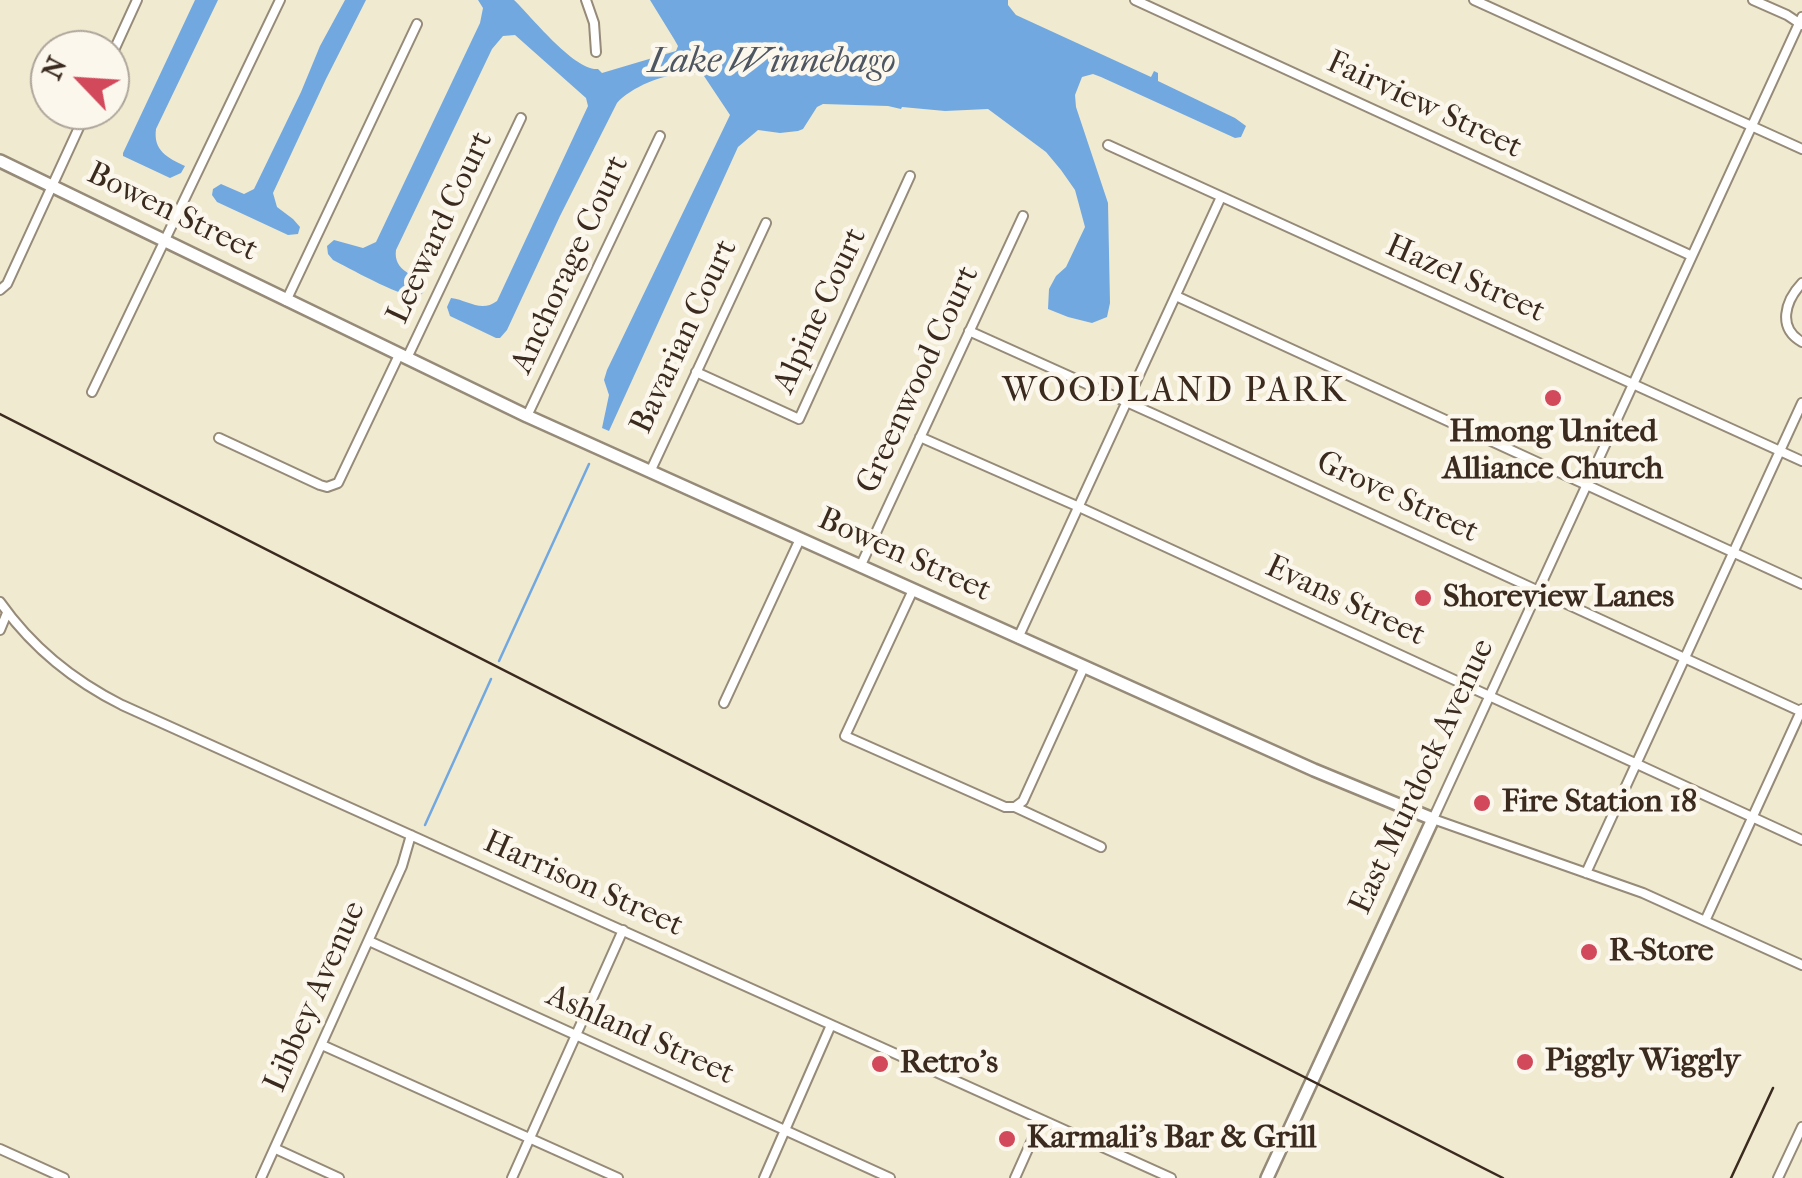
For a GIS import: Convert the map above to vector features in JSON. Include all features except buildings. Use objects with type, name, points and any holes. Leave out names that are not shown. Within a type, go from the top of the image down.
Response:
[{"type":"main road","name":"Bowen Street","points":[[0,160],[528,416],[1433,820]]},
{"type":"main road","name":"East Murdock Avenue","points":[[1267,1178],[1433,820]]},
{"type":"street","points":[[123,30],[137,0]]},
{"type":"street","points":[[92,392],[280,0]]},
{"type":"street","points":[[586,0],[594,23],[596,52]]},
{"type":"street","name":"Fairview Street","points":[[1135,0],[1692,256]]},
{"type":"street","points":[[1474,0],[1802,149]]},
{"type":"street","points":[[1753,0],[1801,22]]},
{"type":"street","name":"East Murdock Avenue","points":[[1433,820],[1801,22]]},
{"type":"street","points":[[286,300],[416,24]]},
{"type":"street","name":"Leeward Court","points":[[219,438],[320,486],[338,483],[520,118]]},
{"type":"street","points":[[0,290],[8,284],[78,130]]},
{"type":"street","name":"Anchorage Court","points":[[528,416],[660,136]]},
{"type":"street","name":"Hazel Street","points":[[1108,146],[1802,462]]},
{"type":"street","name":"Alpine Court","points":[[696,372],[799,419],[910,176]]},
{"type":"street","points":[[1018,638],[1221,196]]},
{"type":"street","name":"Greenwood Court","points":[[860,566],[1023,216]]},
{"type":"street","name":"Bavarian Court","points":[[650,472],[766,223]]},
{"type":"street","points":[[1802,283],[1794,291],[1785,318],[1788,331],[1802,342]]},
{"type":"street","points":[[1176,296],[1802,584]]},
{"type":"street","name":"Grove Street","points":[[969,331],[1802,711]]},
{"type":"street","points":[[1586,873],[1802,402]]},
{"type":"street","name":"Evans Street","points":[[920,438],[1802,840]]},
{"type":"street","points":[[724,703],[800,539]]},
{"type":"street","points":[[913,590],[845,736],[1102,847]]},
{"type":"street","name":"Harrison Street","points":[[0,602],[56,662],[114,701],[1170,1178]]},
{"type":"street","points":[[0,630],[8,613]]},
{"type":"street","points":[[1015,808],[1023,802],[1084,667]]},
{"type":"street","points":[[1705,920],[1802,711]]},
{"type":"street","name":"Bowen Street","points":[[1433,820],[1643,893],[1802,965]]},
{"type":"street","name":"Libbey Avenue","points":[[262,1178],[402,866],[412,834]]},
{"type":"street","points":[[512,1178],[623,930]]},
{"type":"street","name":"Ashland Street","points":[[369,941],[890,1178]]},
{"type":"street","points":[[764,1178],[832,1025]]},
{"type":"street","points":[[322,1045],[618,1178]]},
{"type":"street","points":[[1014,1178],[1041,1120]]},
{"type":"street","points":[[1778,1178],[1802,1127]]},
{"type":"street","points":[[0,1149],[64,1178]]},
{"type":"street","points":[[276,1149],[340,1178]]},
{"type":"water","points":[[195,0],[218,0],[156,129],[159,148],[185,166],[170,178],[123,153]]},
{"type":"water","points":[[345,0],[366,0],[273,193],[277,207],[300,227],[298,234],[288,235],[217,202],[213,189],[221,184],[244,194],[254,189]]},
{"type":"water","name":"Lake Winnebago","points":[[478,0],[514,0],[565,52],[602,73],[676,51],[678,46],[650,0],[1008,0],[1016,15],[1151,77],[1154,71],[1158,81],[1246,126],[1241,137],[1235,138],[1101,77],[1082,77],[1075,95],[1076,107],[1108,203],[1110,303],[1107,317],[1092,323],[1048,309],[1049,289],[1066,267],[1085,227],[1075,190],[1046,152],[988,109],[945,111],[823,104],[798,131],[758,130],[738,147],[609,431],[602,428],[609,395],[604,380],[607,370],[730,115],[704,76],[682,74],[658,79],[617,103],[500,338],[450,316],[447,307],[451,298],[480,306],[497,301],[588,106],[586,98],[515,35],[503,36],[492,49],[396,250],[401,267],[426,285],[422,293],[410,296],[388,288],[328,254],[327,246],[334,240],[363,248],[376,242],[480,23],[483,8]]},
{"type":"waterway","points":[[499,661],[589,464]]},
{"type":"waterway","points":[[425,825],[491,679]]},
{"type":"railway","points":[[0,414],[1503,1178]]},
{"type":"railway","points":[[1731,1178],[1773,1088]]},
{"type":"place","name":"Hmong United Alliance Church","points":[[1553,398]]},
{"type":"place","name":"Shoreview Lanes","points":[[1423,598]]},
{"type":"place","name":"Fire Station 18","points":[[1482,803]]},
{"type":"place","name":"R-Store","points":[[1589,952]]},
{"type":"place","name":"Piggly Wiggly","points":[[1525,1062]]},
{"type":"place","name":"Retro's","points":[[880,1064]]},
{"type":"place","name":"Karmali's Bar & Grill","points":[[1007,1139]]},
{"type":"district","name":"WOODLAND PARK","points":[[1175,392]]}]
